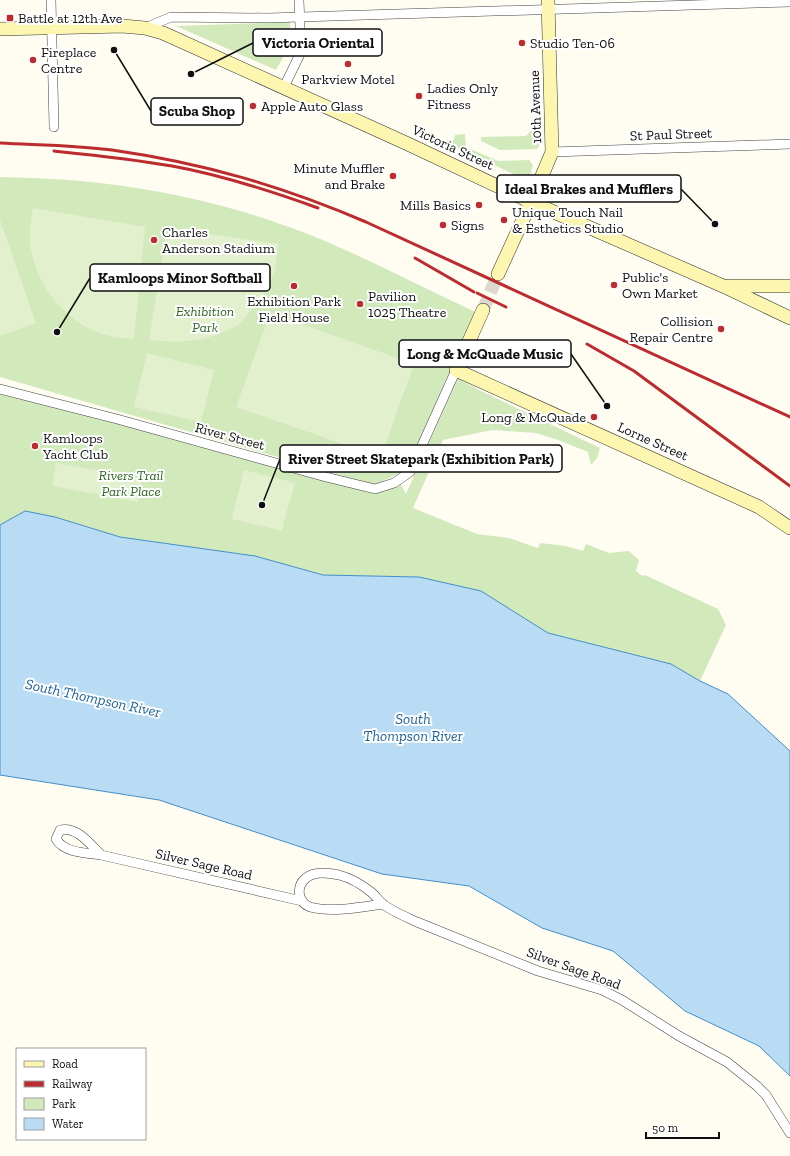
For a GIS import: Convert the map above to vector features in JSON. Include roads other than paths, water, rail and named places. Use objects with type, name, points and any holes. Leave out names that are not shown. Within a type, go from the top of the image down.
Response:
[{"type":"main road","name":"10th Avenue","points":[[498,274],[532,202],[552,152],[548,5]]},
{"type":"main road","name":"Victoria Street","points":[[0,29],[122,26],[145,28],[179,39],[532,202],[723,286],[790,318]]},
{"type":"main road","points":[[723,286],[790,286]]},
{"type":"main road","points":[[456,370],[482,310]]},
{"type":"main road","name":"Lorne Street","points":[[456,370],[759,507],[790,528]]},
{"type":"street","points":[[51,0],[54,127]]},
{"type":"street","points":[[284,87],[302,52],[299,0]]},
{"type":"street","points":[[145,28],[171,18],[300,17],[548,5],[790,2]]},
{"type":"street","name":"St Paul Street","points":[[552,152],[790,144]]},
{"type":"street","name":"River Street","points":[[0,389],[117,419],[326,477],[376,489],[394,483],[410,472],[456,370]]},
{"type":"street","name":"Silver Sage Road","points":[[101,855],[302,901],[309,906],[319,909],[359,908],[383,904]]},
{"type":"street","name":"Silver Sage Road","points":[[302,901],[299,896],[299,887],[307,877],[318,873],[338,875],[354,880],[372,892],[383,904],[399,914],[417,922],[538,971],[602,990],[622,1000],[679,1036],[727,1062],[766,1095],[790,1133]]},
{"type":"water","name":"South Thompson River","points":[[25,511],[55,517],[120,537],[255,556],[323,575],[419,577],[481,591],[548,633],[671,664],[700,681],[728,694],[790,751],[790,1076],[759,1046],[685,1011],[613,951],[542,928],[469,886],[382,874],[159,800],[0,775],[0,525]]},
{"type":"tunnel","points":[[483,310],[498,274]]},
{"type":"railway","points":[[0,143],[84,147],[146,155],[242,177],[304,197],[366,222],[790,417]]},
{"type":"railway","points":[[54,151],[128,159],[191,170],[246,184],[318,208]]},
{"type":"railway","points":[[415,258],[474,292]]},
{"type":"railway","points":[[477,293],[506,307]]},
{"type":"railway","points":[[587,344],[634,371],[790,486]]},
{"type":"place","name":"Battle at 12th Ave","points":[[10,18]]},
{"type":"place","name":"Studio Ten-06","points":[[522,43]]},
{"type":"place","name":"Scuba Shop","points":[[114,50]]},
{"type":"place","name":"Fireplace Centre","points":[[33,60]]},
{"type":"place","name":"Parkview Motel","points":[[348,64]]},
{"type":"place","name":"Victoria Oriental","points":[[191,74]]},
{"type":"place","name":"Ladies Only Fitness","points":[[419,96]]},
{"type":"place","name":"Apple Auto Glass","points":[[253,106]]},
{"type":"place","name":"Minute Muffler and Brake","points":[[393,176]]},
{"type":"place","name":"Mills Basics","points":[[479,205]]},
{"type":"place","name":"Unique Touch Nail & Esthetics Studio","points":[[504,220]]},
{"type":"place","name":"Ideal Brakes and Mufflers","points":[[715,224]]},
{"type":"place","name":"Signs","points":[[443,225]]},
{"type":"place","name":"Charles Anderson Stadium","points":[[154,240]]},
{"type":"place","name":"Public's Own Market","points":[[614,285]]},
{"type":"place","name":"Exhibition Park Field House","points":[[294,286]]},
{"type":"place","name":"Pavilion 1025 Theatre","points":[[360,304]]},
{"type":"place","name":"Collision Repair Centre","points":[[721,329]]},
{"type":"place","name":"Kamloops Minor Softball","points":[[57,332]]},
{"type":"place","name":"Long & McQuade Music","points":[[607,406]]},
{"type":"place","name":"Long & McQuade","points":[[594,417]]},
{"type":"place","name":"Kamloops Yacht Club","points":[[35,446]]},
{"type":"place","name":"River Street Skatepark (Exhibition Park)","points":[[262,505]]},
{"type":"park label","name":"Exhibition Park","points":[[205,320]]},
{"type":"park label","name":"Rivers Trail Park Place","points":[[131,484]]}]
